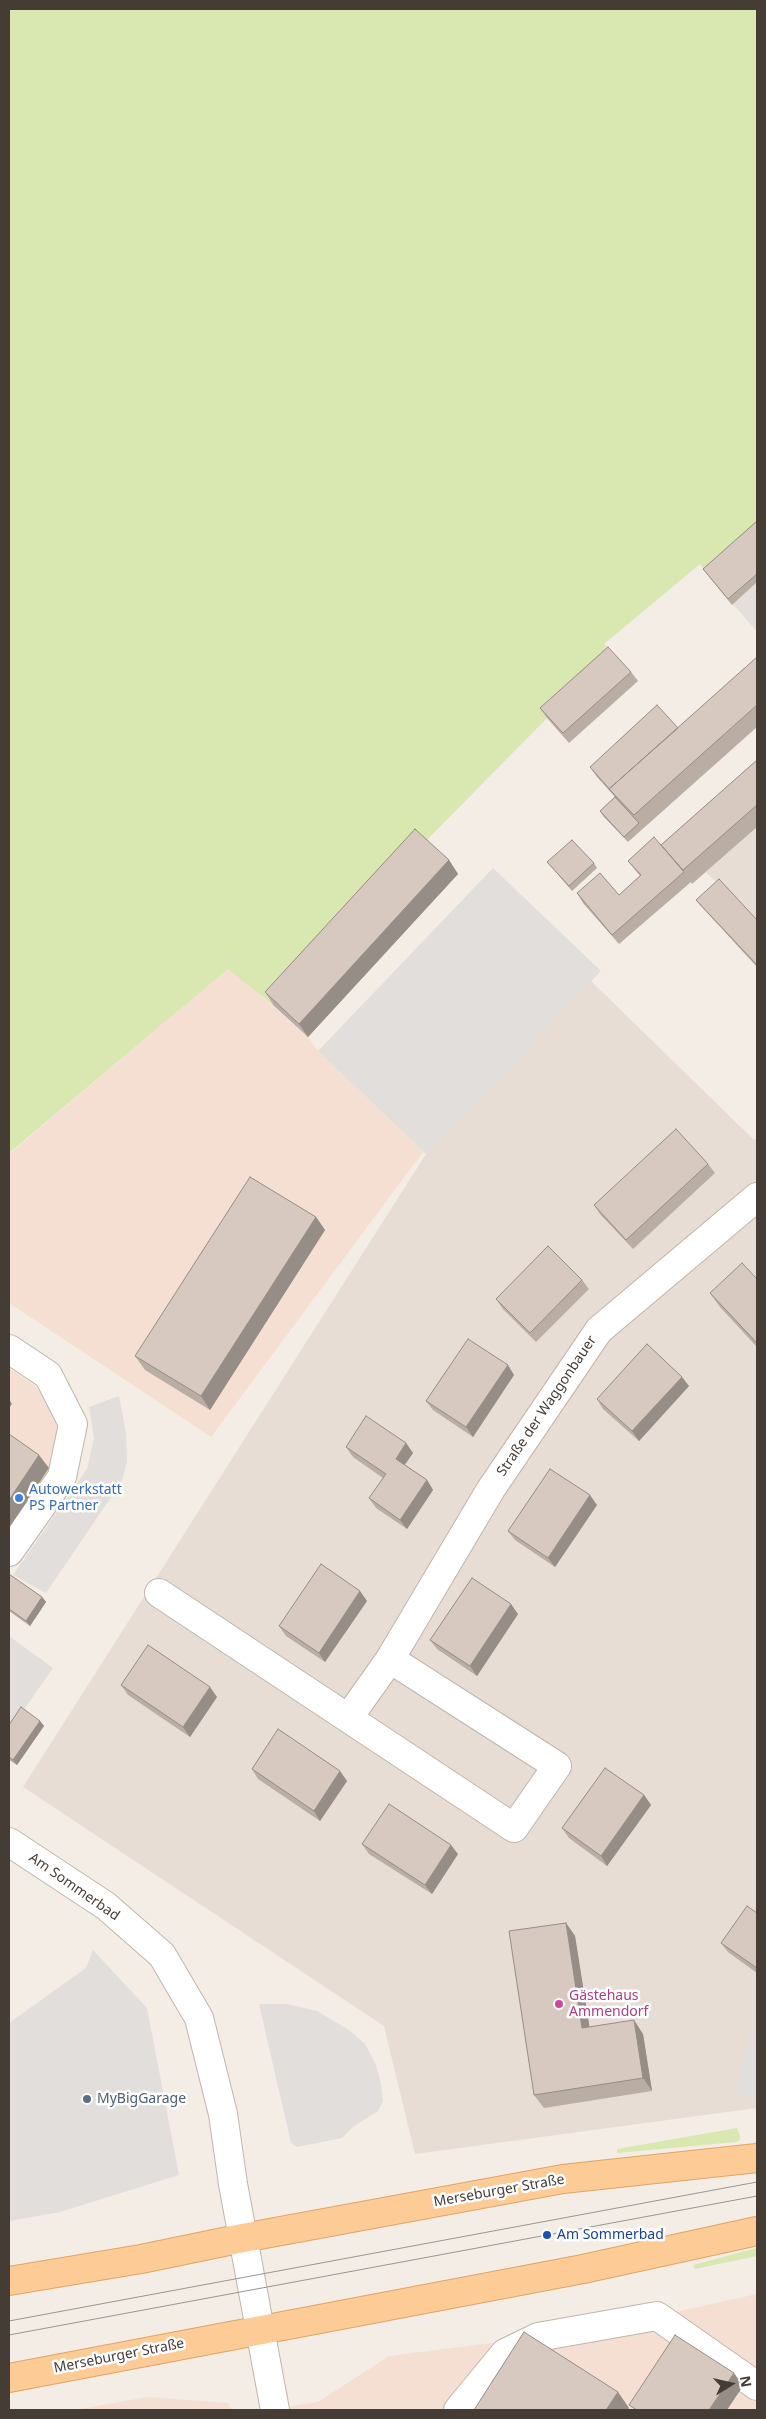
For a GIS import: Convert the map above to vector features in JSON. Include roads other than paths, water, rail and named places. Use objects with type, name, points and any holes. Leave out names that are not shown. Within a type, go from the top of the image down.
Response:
[{"type":"main road","name":"Merseburger Straße","points":[[9,2281],[141,2259],[243,2238],[563,2179],[757,2158]]},
{"type":"main road","name":"Merseburger Straße","points":[[9,2378],[583,2269],[757,2231]]},
{"type":"street","name":"Straße der Waggonbauer","points":[[349,1717],[390,1660],[491,1489],[599,1330],[757,1198]]},
{"type":"street","points":[[9,1349],[48,1375],[73,1424],[62,1477],[9,1552]]},
{"type":"street","points":[[159,1593],[514,1828],[557,1766],[390,1660]]},
{"type":"street","name":"Am Sommerbad","points":[[9,1842],[106,1906],[162,1955],[199,2018],[223,2114],[243,2238]]},
{"type":"street","points":[[243,2238],[275,2410]]},
{"type":"street","points":[[458,2410],[505,2353],[538,2337],[657,2316],[757,2386]]},
{"type":"tram line","points":[[9,2321],[757,2182]]},
{"type":"tram line","points":[[9,2335],[757,2196]]},
{"type":"place","name":"Autowerkstatt PS Partner","points":[[19,1498]]},
{"type":"place","name":"Gästehaus Ammendorf","points":[[559,2004]]},
{"type":"place","name":"MyBigGarage","points":[[87,2099]]},
{"type":"place","name":"Am Sommerbad","points":[[547,2235]]}]
